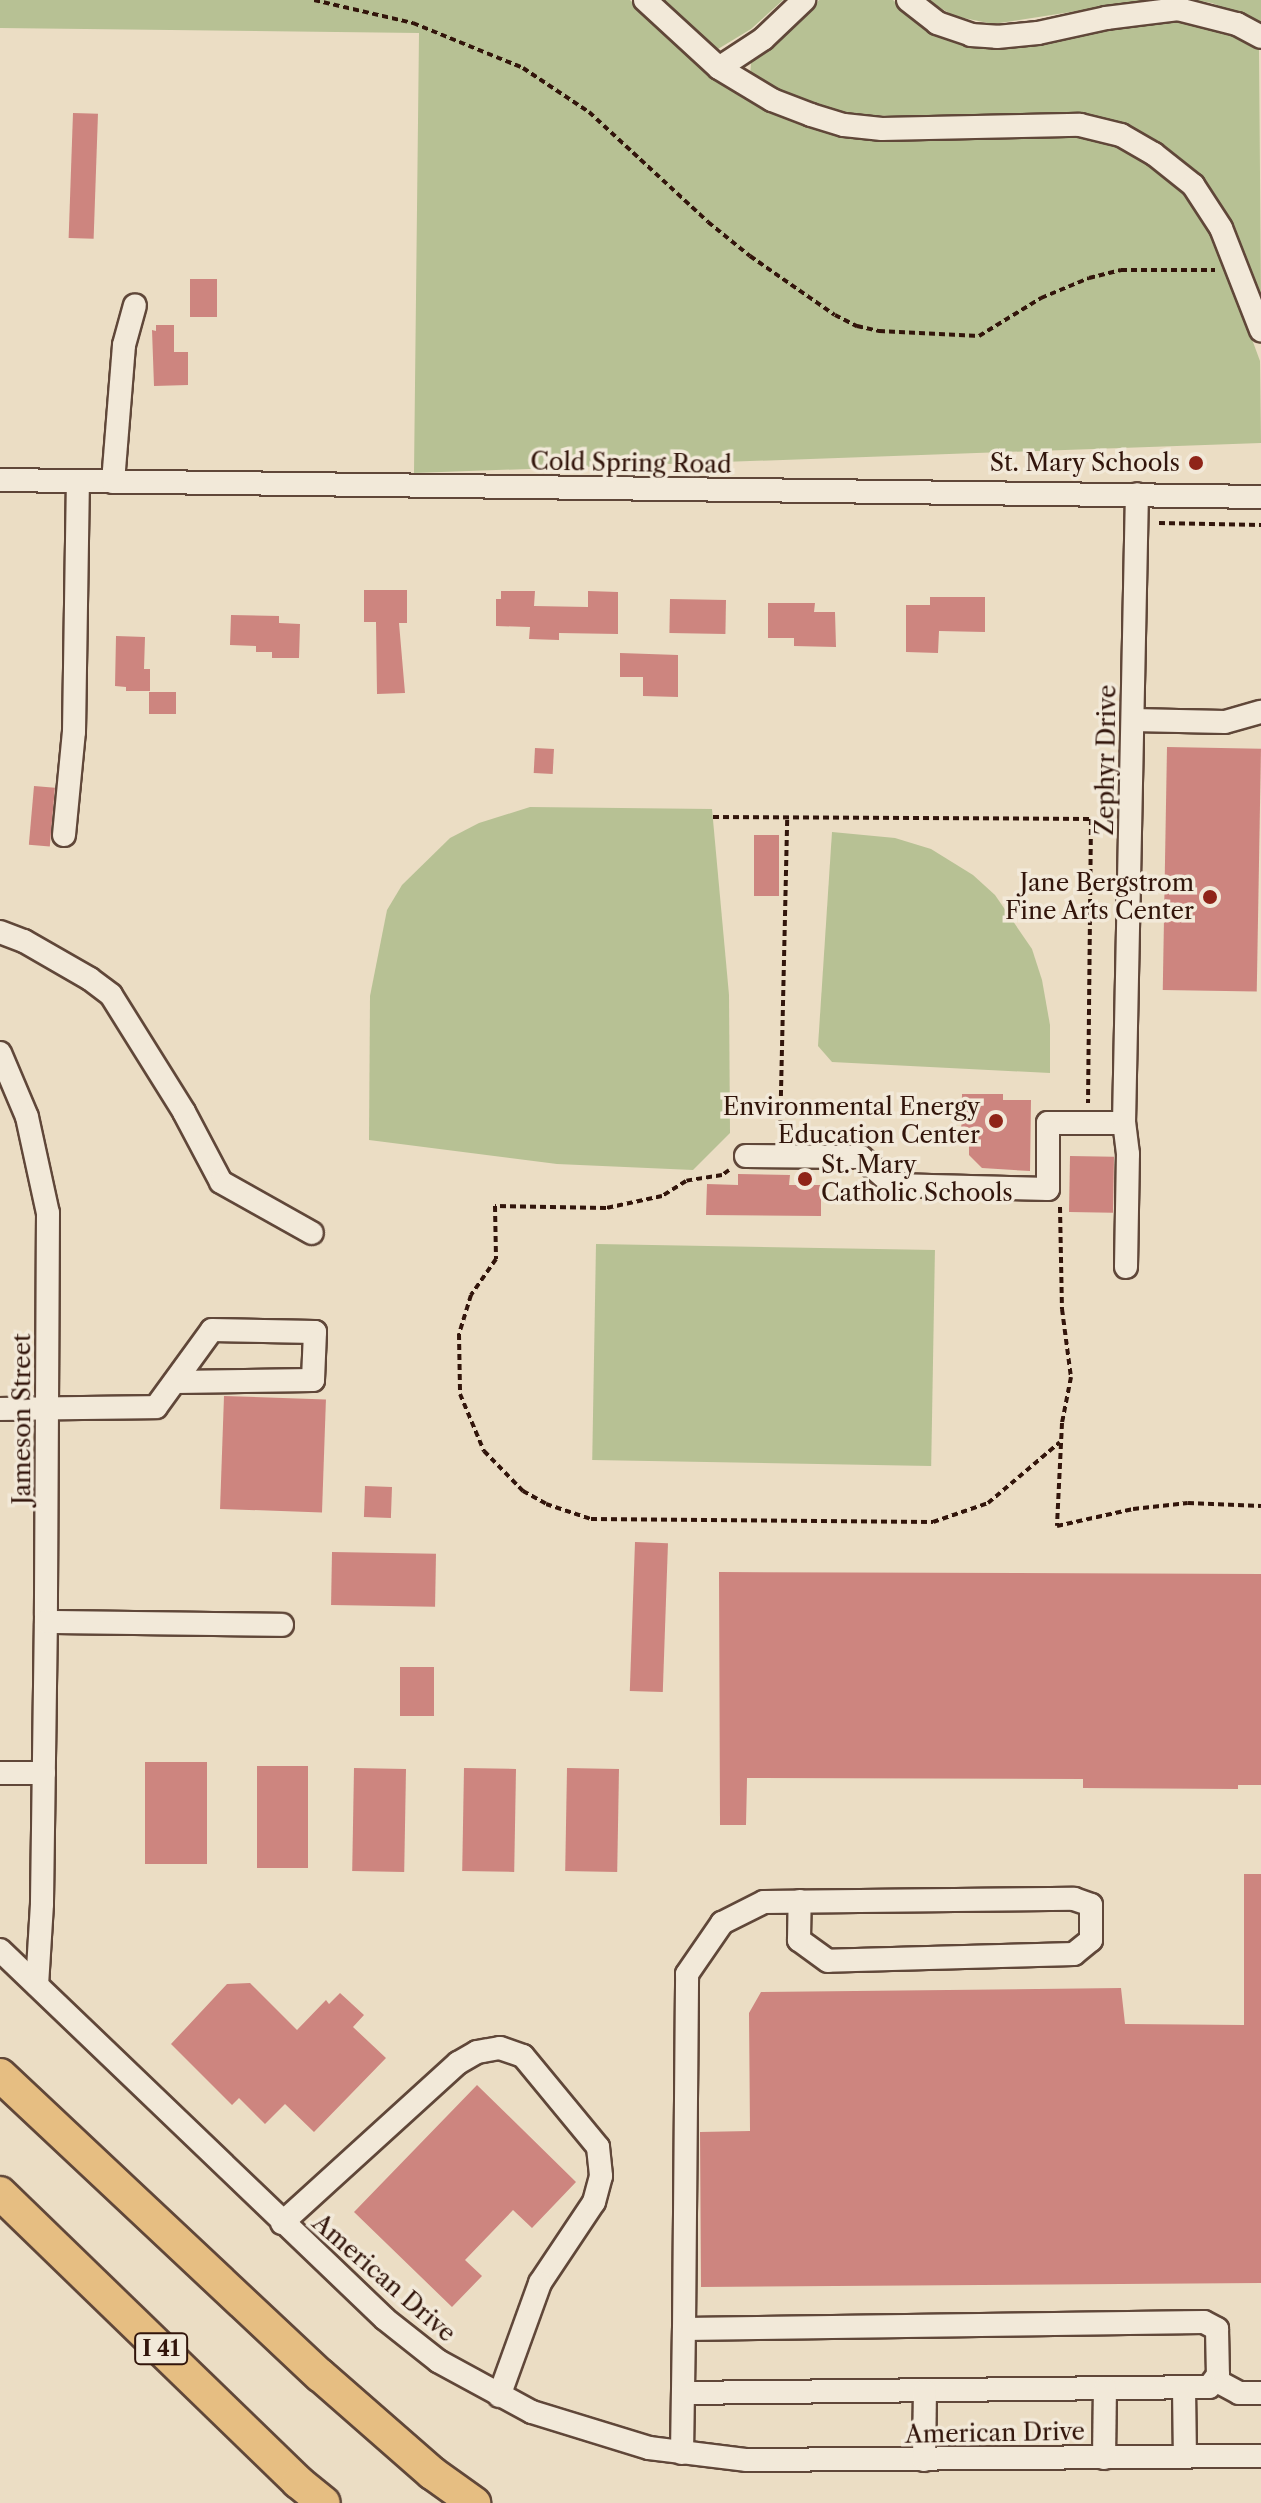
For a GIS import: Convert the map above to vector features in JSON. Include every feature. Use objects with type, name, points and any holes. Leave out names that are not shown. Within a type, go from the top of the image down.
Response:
[{"type":"highway","points":[[0,2075],[320,2375],[432,2473],[474,2503]]},
{"type":"highway","name":"I 41","points":[[0,2193],[298,2482],[324,2503]]},
{"type":"street","points":[[645,0],[719,68],[782,105],[844,125],[882,129],[1080,125],[1121,135],[1154,154],[1193,185],[1221,228],[1261,330]]},
{"type":"street","points":[[719,68],[763,39],[804,0]]},
{"type":"street","points":[[908,0],[937,23],[971,35],[997,37],[1038,33],[1106,18],[1178,9],[1237,24],[1261,37]]},
{"type":"street","points":[[113,482],[124,345],[135,305]]},
{"type":"street","name":"Cold Spring Road","points":[[0,480],[1261,497]]},
{"type":"street","points":[[64,835],[74,732],[78,481]]},
{"type":"street","name":"Zephyr Drive","points":[[1126,1267],[1128,1154],[1124,1123],[1137,494]]},
{"type":"street","points":[[1133,720],[1225,722],[1261,712]]},
{"type":"street","points":[[0,932],[90,979],[111,995],[184,1112],[221,1182],[312,1233]]},
{"type":"street","name":"Jameson Street","points":[[0,1053],[27,1117],[48,1213],[44,1773],[37,1985]]},
{"type":"street","points":[[746,1156],[861,1157],[893,1185],[1048,1189],[1048,1123],[1124,1123]]},
{"type":"street","points":[[0,1409],[156,1407],[212,1330],[315,1332],[313,1380],[176,1382]]},
{"type":"street","points":[[46,1622],[282,1625]]},
{"type":"street","points":[[0,1773],[44,1773]]},
{"type":"street","points":[[682,2453],[687,1974],[722,1923],[764,1902],[800,1901],[1074,1899],[1091,1905],[1091,1940],[1074,1954],[828,1961],[799,1940],[800,1901]]},
{"type":"street","name":"American Drive","points":[[0,1950],[282,2223],[416,2344],[499,2396],[588,2431],[682,2453],[776,2461],[1261,2456]]},
{"type":"street","points":[[282,2223],[458,2063],[477,2052],[500,2048],[523,2056],[598,2147],[601,2176],[594,2202],[540,2283],[499,2396]]},
{"type":"street","points":[[683,2393],[1184,2388],[1209,2387],[1218,2375],[1217,2329],[1204,2322],[684,2329]]},
{"type":"street","points":[[1215,2380],[1239,2393],[1261,2393]]},
{"type":"street","points":[[1184,2388],[1185,2457]]},
{"type":"street","points":[[1104,2458],[1105,2389]]},
{"type":"street","points":[[924,2460],[925,2391]]},
{"type":"path","points":[[314,0],[413,23],[523,68],[589,112],[708,222],[750,256],[835,315],[857,326],[879,331],[979,336],[1041,298],[1076,283],[1121,270],[1238,271]]},
{"type":"path","points":[[1137,523],[1261,525]]},
{"type":"path","points":[[713,817],[1091,819],[1088,1095]]},
{"type":"path","points":[[780,1157],[787,818]]},
{"type":"path","points":[[746,1156],[722,1175],[686,1181],[662,1196],[606,1208],[495,1206],[496,1259],[471,1295],[459,1334],[457,1363],[460,1394],[474,1431],[499,1469],[546,1504],[591,1519],[933,1522],[988,1503],[1060,1442]]},
{"type":"path","points":[[1048,1189],[1062,1210],[1062,1309],[1071,1363],[1060,1442],[1057,1526],[1133,1509],[1176,1504],[1261,1506]]},
{"type":"green space","points":[[0,0],[630,0],[707,73],[767,112],[842,136],[913,139],[1078,136],[1109,143],[1148,162],[1185,194],[1201,216],[1221,255],[1260,361],[1261,443],[414,473],[419,33],[0,28]]},
{"type":"green space","points":[[655,0],[783,0],[751,29],[718,49],[704,42]]},
{"type":"green space","points":[[819,0],[893,0],[924,27],[950,37],[1155,18],[1230,31],[1259,47],[1261,301],[1199,179],[1159,146],[934,118],[846,114],[810,106],[750,77],[751,62],[796,26]]},
{"type":"green space","points":[[927,0],[1148,0],[993,24],[954,16]]},
{"type":"green space","points":[[1194,0],[1261,0],[1261,23],[1212,3]]},
{"type":"green space","points":[[530,807],[712,809],[729,995],[730,1133],[693,1170],[557,1164],[369,1140],[370,996],[387,910],[402,885],[450,838],[479,823]]},
{"type":"green space","points":[[832,832],[895,838],[931,849],[973,875],[995,895],[1032,949],[1042,980],[1050,1025],[1050,1073],[832,1062],[818,1046]]},
{"type":"green space","points":[[596,1244],[935,1250],[931,1466],[592,1460]]},
{"type":"building","points":[[73,113],[98,114],[94,239],[69,238]]},
{"type":"building","points":[[190,279],[217,279],[217,317],[190,317]]},
{"type":"building","points":[[156,325],[174,325],[174,352],[188,352],[188,385],[154,386],[152,330],[156,331]]},
{"type":"building","points":[[364,590],[407,590],[407,623],[399,623],[405,693],[377,694],[376,622],[364,622]]},
{"type":"building","points":[[501,591],[535,591],[534,606],[588,607],[588,591],[618,592],[618,634],[559,633],[559,640],[529,639],[530,627],[496,626],[496,599],[501,599]]},
{"type":"building","points":[[930,597],[985,597],[985,632],[939,631],[938,653],[906,652],[906,605],[930,605]]},
{"type":"building","points":[[670,599],[726,600],[725,634],[669,633]]},
{"type":"building","points":[[768,603],[815,603],[814,612],[835,612],[836,647],[794,646],[794,638],[768,638]]},
{"type":"building","points":[[231,615],[279,616],[279,623],[300,624],[299,658],[272,658],[272,652],[256,652],[256,646],[230,645]]},
{"type":"building","points":[[116,636],[145,637],[144,669],[150,669],[150,691],[126,691],[126,687],[115,686]]},
{"type":"building","points":[[620,653],[678,655],[678,697],[643,696],[643,677],[620,677]]},
{"type":"building","points":[[149,692],[176,692],[176,714],[149,714]]},
{"type":"building","name":"Jane Bergstrom Fine Arts Center","points":[[1167,747],[1261,749],[1257,992],[1163,990]]},
{"type":"building","points":[[535,748],[554,749],[553,774],[534,773]]},
{"type":"building","points":[[34,786],[55,788],[50,847],[29,845]]},
{"type":"building","points":[[754,835],[779,835],[779,896],[754,896]]},
{"type":"building","name":"Environmental Energy Education Center","points":[[962,1094],[1003,1094],[1003,1100],[1031,1100],[1030,1171],[982,1168],[969,1155],[969,1142],[961,1142]]},
{"type":"building","points":[[1070,1156],[1114,1157],[1113,1213],[1069,1212]]},
{"type":"building","points":[[738,1174],[790,1175],[789,1185],[821,1185],[821,1216],[706,1215],[707,1184],[738,1185]]},
{"type":"building","points":[[224,1396],[326,1400],[322,1512],[220,1509]]},
{"type":"building","points":[[365,1486],[392,1487],[391,1518],[364,1517]]},
{"type":"building","points":[[635,1542],[668,1543],[663,1692],[630,1691]]},
{"type":"building","points":[[332,1552],[436,1554],[435,1607],[331,1605]]},
{"type":"building","points":[[719,1572],[1261,1574],[1261,1785],[1238,1785],[1238,1789],[1083,1788],[1083,1779],[747,1778],[746,1825],[720,1825]]},
{"type":"building","points":[[400,1667],[434,1667],[434,1716],[400,1716]]},
{"type":"building","points":[[145,1762],[207,1762],[207,1864],[145,1864]]},
{"type":"building","points":[[257,1766],[308,1766],[308,1868],[257,1868]]},
{"type":"building","points":[[354,1768],[406,1769],[404,1872],[352,1871]]},
{"type":"building","points":[[464,1768],[516,1769],[514,1872],[462,1871]]},
{"type":"building","points":[[567,1768],[619,1769],[617,1872],[565,1871]]},
{"type":"building","points":[[1244,1874],[1261,1874],[1261,2283],[701,2287],[700,2132],[750,2131],[749,2013],[761,1992],[1121,1988],[1125,2024],[1244,2025]]},
{"type":"building","points":[[250,1983],[297,2030],[326,2000],[329,2004],[340,1993],[364,2015],[353,2027],[386,2058],[314,2132],[285,2104],[265,2124],[239,2098],[232,2105],[171,2044],[227,1984]]},
{"type":"building","points":[[477,2085],[576,2182],[532,2228],[513,2210],[465,2260],[482,2276],[452,2307],[354,2212]]},
{"type":"place","name":"St. Mary Schools","points":[[1196,463]]},
{"type":"place","name":"Jane Bergstrom Fine Arts Center","points":[[1210,897]]},
{"type":"place","name":"Environmental Energy Education Center","points":[[996,1121]]},
{"type":"place","name":"St. Mary Catholic Schools","points":[[805,1179]]}]
